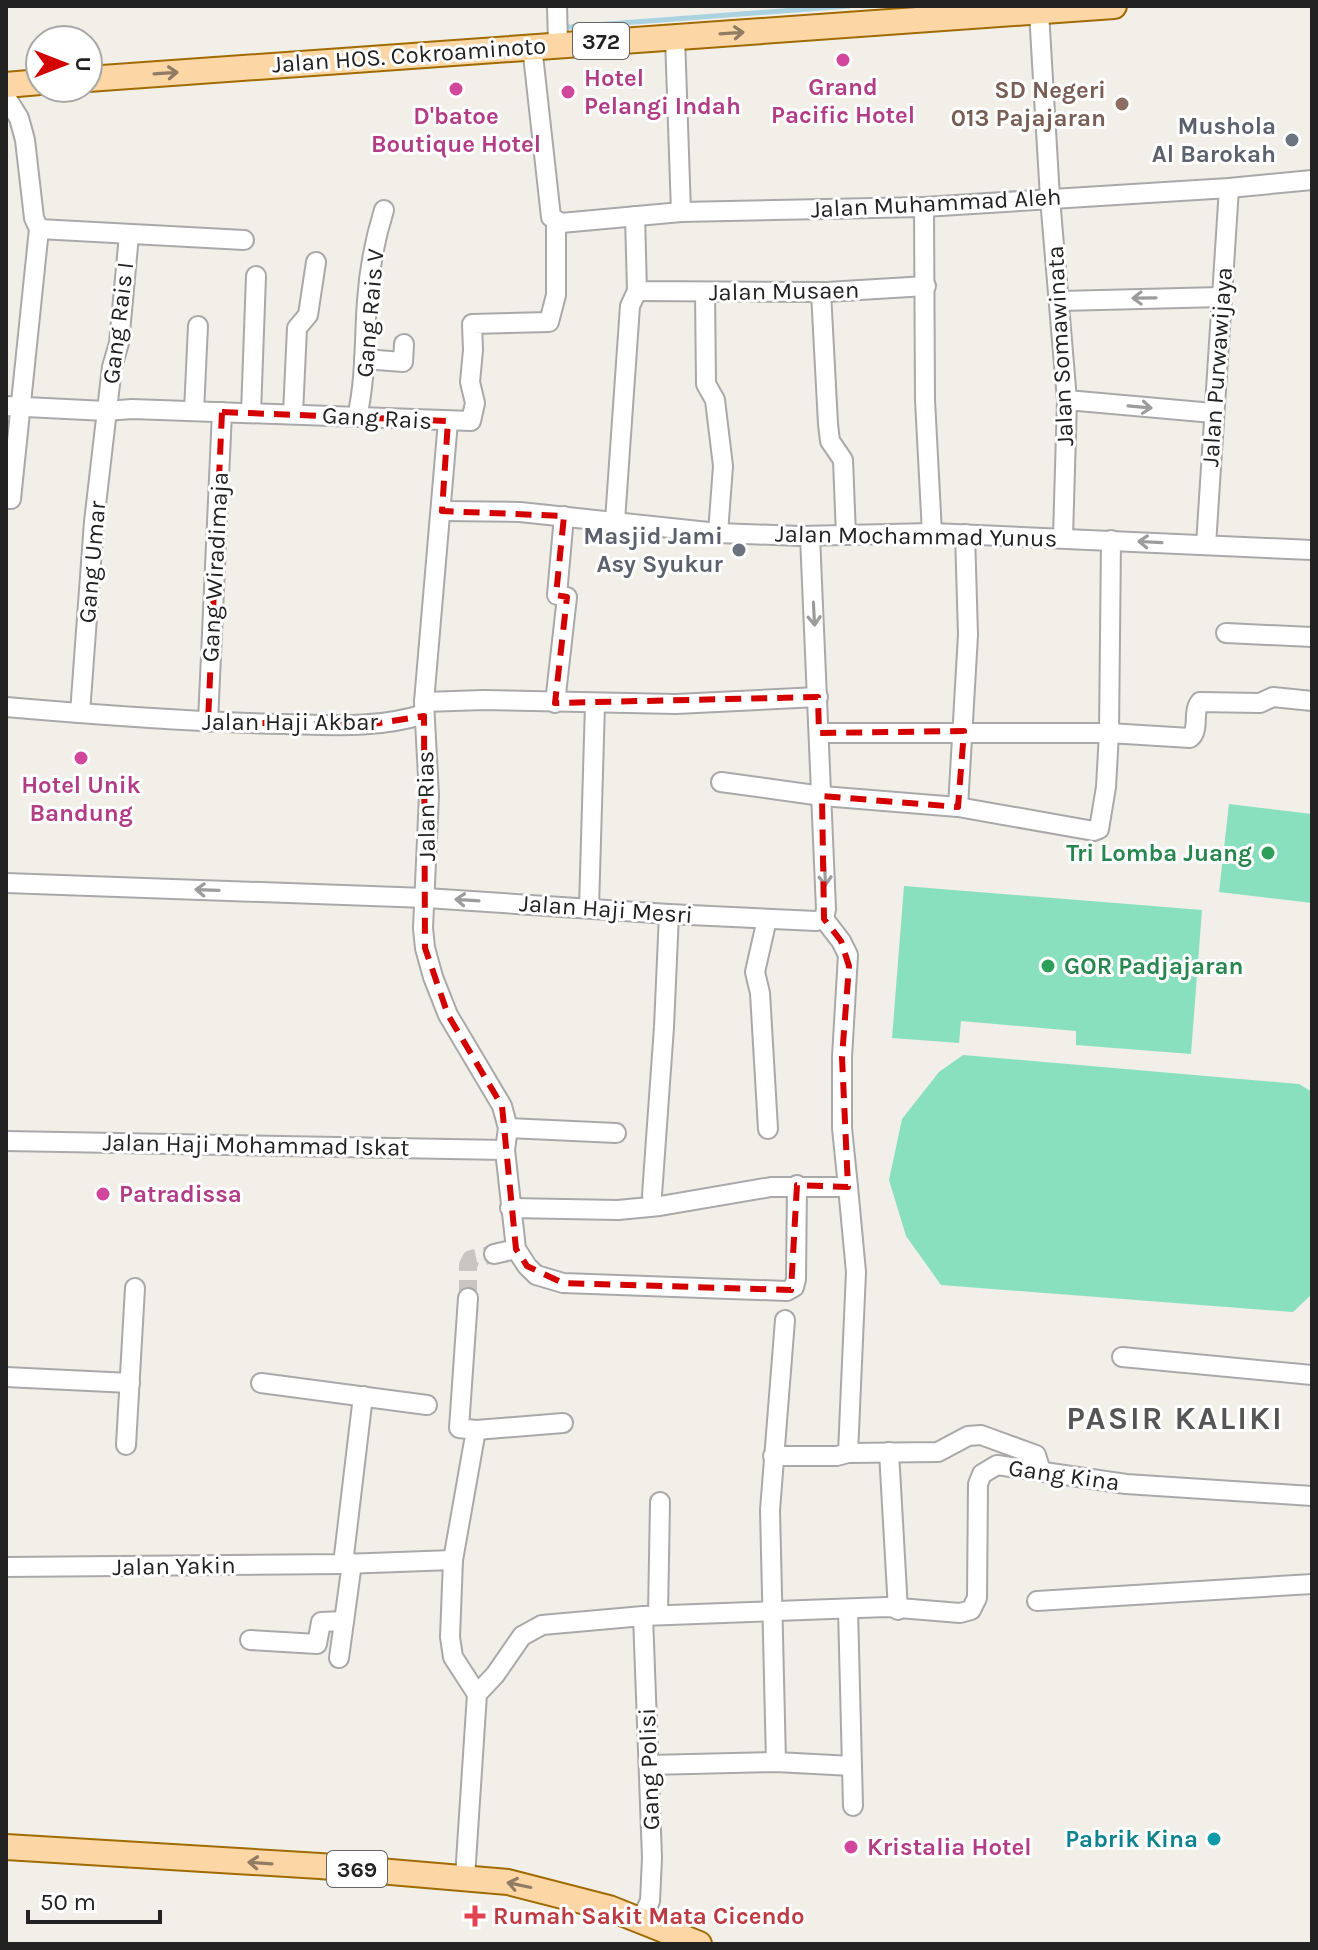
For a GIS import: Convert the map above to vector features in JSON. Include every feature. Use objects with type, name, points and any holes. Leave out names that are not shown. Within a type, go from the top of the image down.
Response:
[{"type":"main road","name":"Jalan HOS. Cokroaminoto","points":[[104,78],[1114,6]]},
{"type":"main road","name":"369","points":[[6,1847],[508,1882],[556,1893],[641,1920],[699,1944]]},
{"type":"street","points":[[557,6],[558,44]]},
{"type":"street","name":"Jalan Somawinata","points":[[1039,12],[1050,198],[1067,400],[1063,537]]},
{"type":"street","points":[[675,37],[681,212]]},
{"type":"street","points":[[532,46],[551,217],[558,222]]},
{"type":"street","points":[[6,97],[19,118],[25,140],[34,218],[39,229],[14,407],[11,499],[6,499]]},
{"type":"street","name":"Jalan Muhammad Aleh","points":[[558,222],[681,212],[924,207],[1312,180]]},
{"type":"street","name":"Jalan Purwawijaya","points":[[1206,545],[1229,188]]},
{"type":"street","points":[[924,207],[925,400],[932,533]]},
{"type":"street","name":"Gang Rais V","points":[[357,417],[363,389],[367,299],[376,238],[384,210]]},
{"type":"street","points":[[615,521],[630,306],[637,291],[635,216]]},
{"type":"street","name":"Gang Rais","points":[[14,407],[471,421],[475,403],[470,382],[472,324],[549,322],[556,295],[558,222]]},
{"type":"street","points":[[39,229],[244,240]]},
{"type":"street","name":"Gang Rais I","points":[[106,411],[119,343],[129,235]]},
{"type":"street","points":[[293,414],[297,328],[308,315],[316,262]]},
{"type":"street","points":[[251,413],[256,276]]},
{"type":"street","name":"Jalan Musaen","points":[[637,291],[821,292],[926,286]]},
{"type":"street","points":[[705,292],[706,384],[715,400],[723,466],[718,533]]},
{"type":"street","points":[[821,292],[828,424],[830,441],[843,460],[846,535]]},
{"type":"street","points":[[1060,301],[1222,297]]},
{"type":"street","points":[[194,411],[198,326]]},
{"type":"street","points":[[364,359],[403,362],[404,344]]},
{"type":"street","points":[[1067,400],[1213,413]]},
{"type":"street","name":"Gang Umar","points":[[80,713],[94,522],[106,411]]},
{"type":"street","name":"Gang Wiradimaja","points":[[208,722],[222,412]]},
{"type":"street","points":[[424,708],[448,421]]},
{"type":"street","name":"Jalan Mochammad Yunus","points":[[442,511],[520,512],[718,533],[810,536],[932,533],[1312,550]]},
{"type":"street","points":[[555,703],[567,597],[557,595],[564,516]]},
{"type":"street","points":[[958,807],[968,635],[965,534]]},
{"type":"street","points":[[810,536],[822,796],[824,919],[848,955],[842,1057],[842,1128],[856,1272],[848,1453]]},
{"type":"street","points":[[721,782],[822,796],[934,804],[1094,831],[1099,829],[1106,787],[1109,733],[1111,540]]},
{"type":"street","points":[[1226,633],[1312,637]]},
{"type":"street","name":"Jalan Haji Akbar","points":[[6,707],[208,722],[366,725],[392,722],[424,708],[483,700],[676,704],[818,697]]},
{"type":"street","points":[[819,733],[964,731],[1109,733],[1190,738],[1194,737],[1196,707],[1200,702],[1260,703],[1273,697],[1312,701]]},
{"type":"street","points":[[589,908],[595,704]]},
{"type":"street","name":"Jalan Rias","points":[[424,708],[429,795],[423,928],[433,977],[461,1041],[498,1095],[508,1128]]},
{"type":"street","name":"Jalan Haji Mesri","points":[[6,883],[426,898],[669,914],[824,919]]},
{"type":"street","points":[[652,1195],[669,914]]},
{"type":"street","points":[[767,919],[755,972],[760,993],[768,1129]]},
{"type":"street","points":[[616,1133],[508,1128],[505,1150],[516,1249],[536,1275],[563,1283],[787,1291],[794,1287],[796,1279],[797,1185]]},
{"type":"street","name":"Jalan Haji Mohammad Iskat","points":[[6,1141],[505,1150]]},
{"type":"street","points":[[510,1208],[618,1210],[771,1187],[848,1187]]},
{"type":"street","points":[[494,1254],[516,1249]]},
{"type":"street","points":[[126,1445],[135,1288]]},
{"type":"street","points":[[468,1298],[459,1428],[476,1430],[563,1423]]},
{"type":"street","points":[[776,1762],[770,1510],[785,1320]]},
{"type":"street","points":[[1122,1357],[1312,1375]]},
{"type":"street","points":[[6,1377],[130,1383]]},
{"type":"street","points":[[261,1383],[427,1405]]},
{"type":"street","points":[[339,1658],[363,1396]]},
{"type":"street","points":[[465,1877],[477,1694],[453,1657],[450,1637],[453,1560],[476,1430]]},
{"type":"street","points":[[773,1456],[938,1452],[968,1436],[981,1435],[1036,1455],[1041,1471]]},
{"type":"street","points":[[477,1694],[495,1675],[522,1636],[542,1625],[650,1615],[887,1607],[898,1610],[889,1452]]},
{"type":"street","name":"Gang Kina","points":[[898,1610],[960,1613],[971,1610],[977,1598],[978,1484],[982,1474],[997,1465],[1126,1484],[1312,1496]]},
{"type":"street","name":"Gang Polisi","points":[[641,1920],[650,1901],[652,1858],[650,1615],[660,1502]]},
{"type":"street","name":"Jalan Yakin","points":[[6,1567],[453,1560]]},
{"type":"street","points":[[1037,1601],[1312,1584]]},
{"type":"street","points":[[848,1609],[853,1806]]},
{"type":"street","points":[[250,1640],[317,1644],[321,1622],[344,1621]]},
{"type":"street","points":[[649,1765],[776,1762],[852,1766]]},
{"type":"highlighted area","points":[[222,412],[448,421],[442,511],[564,516],[556,595],[567,597],[555,703],[818,697],[819,733],[964,731],[958,807],[822,796],[824,919],[841,941],[849,966],[842,1057],[848,1187],[797,1185],[791,1290],[563,1283],[527,1266],[516,1249],[502,1106],[448,1015],[425,948],[424,716],[366,725],[208,722]]},
{"type":"green space","name":"Tri Lomba Juang","points":[[1229,804],[1312,814],[1312,903],[1219,892]]},
{"type":"green space","name":"GOR Padjajaran","points":[[904,886],[1202,910],[1191,1054],[1076,1045],[1076,1031],[961,1021],[959,1043],[892,1038]]},
{"type":"green space","points":[[963,1055],[1299,1084],[1312,1092],[1312,1294],[1293,1312],[941,1285],[906,1236],[889,1180],[902,1119],[939,1072]]},
{"type":"waterway","points":[[568,27],[849,6]]},
{"type":"tunnel","points":[[468,1298],[468,1265],[471,1259],[494,1254]]},
{"type":"place","name":"Grand Pacific Hotel","points":[[843,60]]},
{"type":"place","name":"D'batoe Boutique Hotel","points":[[456,89]]},
{"type":"place","name":"Hotel Pelangi Indah","points":[[568,92]]},
{"type":"place","name":"SD Negeri 013 Pajajaran","points":[[1122,104]]},
{"type":"place","name":"Mushola Al Barokah","points":[[1292,140]]},
{"type":"place","name":"Masjid Jami Asy Syukur","points":[[739,550]]},
{"type":"place","name":"Hotel Unik Bandung","points":[[81,758]]},
{"type":"place","name":"Tri Lomba Juang","points":[[1268,853]]},
{"type":"place","name":"GOR Padjajaran","points":[[1048,966]]},
{"type":"place","name":"Patradissa","points":[[103,1194]]},
{"type":"place","name":"Pabrik Kina","points":[[1214,1839]]},
{"type":"place","name":"Kristalia Hotel","points":[[851,1847]]},
{"type":"place","name":"Rumah Sakit Mata Cicendo","points":[[475,1916]]},
{"type":"district","name":"PASIR KALIKI","points":[[1175,1418]]}]
